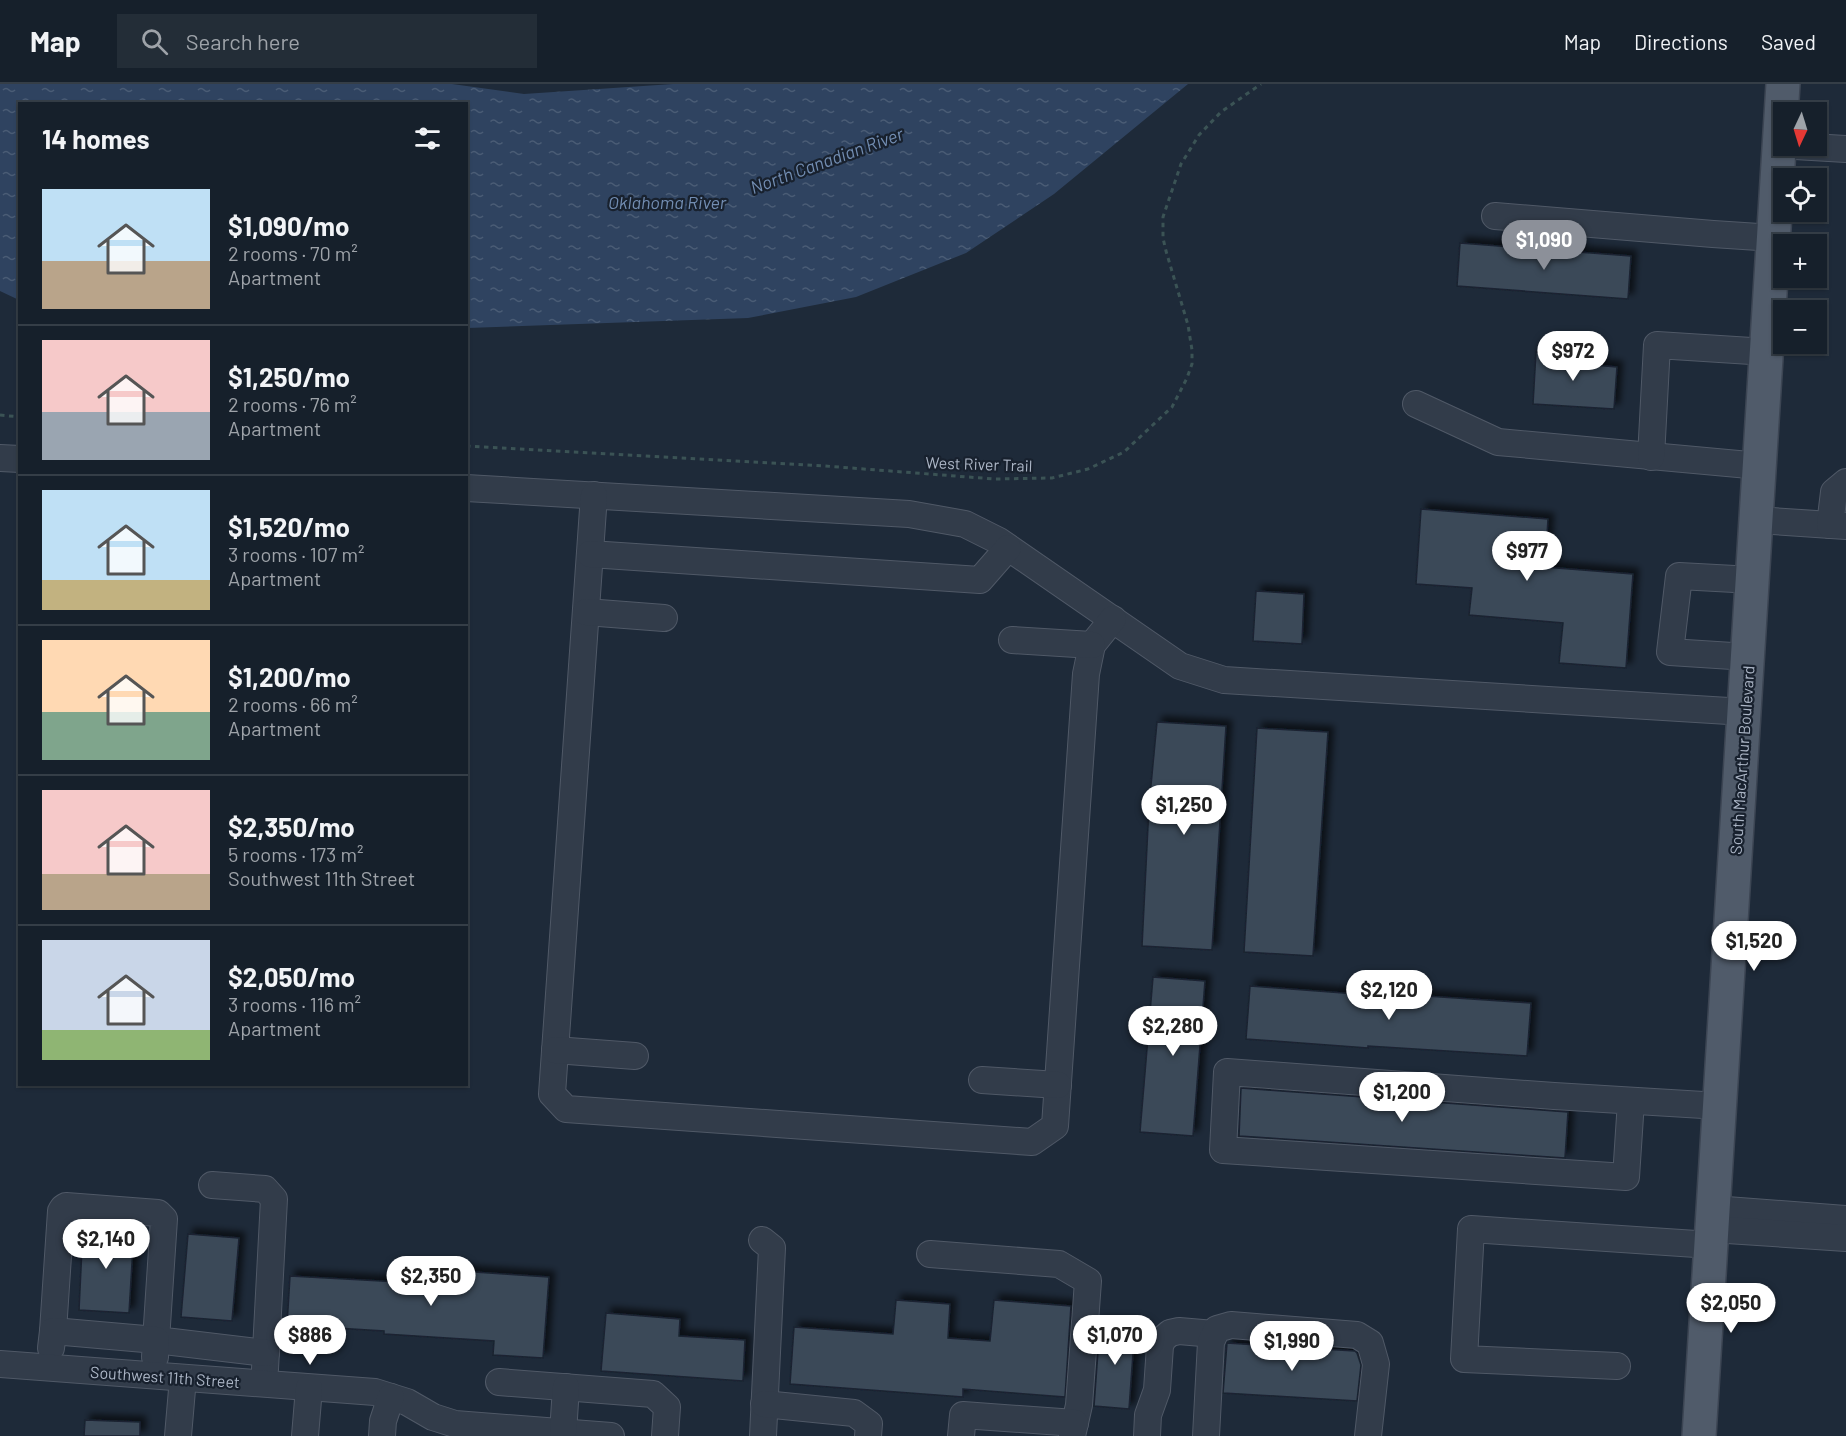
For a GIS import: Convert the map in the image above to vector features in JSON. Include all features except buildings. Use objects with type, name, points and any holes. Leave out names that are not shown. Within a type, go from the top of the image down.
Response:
[{"type":"main road","name":"South MacArthur Boulevard","points":[[1783,84],[1784,102]]},
{"type":"main road","name":"South MacArthur Boulevard","points":[[1775,234],[1785,156]]},
{"type":"main road","name":"South MacArthur Boulevard","points":[[1699,1436],[1773,254]]},
{"type":"street","points":[[1827,148],[1846,149]]},
{"type":"street","points":[[1495,216],[1773,238]]},
{"type":"street","points":[[1651,457],[1657,345],[1767,352]]},
{"type":"street","points":[[1416,404],[1498,442],[1760,466]]},
{"type":"street","points":[[0,458],[18,459]]},
{"type":"street","points":[[1757,520],[1838,525],[1834,492],[1846,482]]},
{"type":"street","points":[[468,488],[909,514],[965,524],[1008,548],[1180,666],[1224,680],[1745,712]]},
{"type":"street","points":[[594,495],[552,1094],[566,1109],[1032,1142],[1055,1126],[1086,674],[1092,645],[1113,619]]},
{"type":"street","points":[[590,554],[980,580],[1008,548]]},
{"type":"street","points":[[1748,657],[1670,652],[1679,576],[1753,580]]},
{"type":"street","points":[[586,612],[664,618]]},
{"type":"street","points":[[1011,640],[1092,645]]},
{"type":"street","points":[[555,1050],[635,1056]]},
{"type":"street","points":[[1631,1101],[1626,1177],[1223,1150],[1227,1072],[1720,1106]]},
{"type":"street","points":[[982,1080],[1058,1085]]},
{"type":"street","points":[[212,1185],[265,1189],[274,1199],[264,1384]]},
{"type":"street","points":[[49,1368],[63,1208],[66,1206],[158,1213],[164,1219],[153,1376]]},
{"type":"street","points":[[1617,1366],[1464,1359],[1471,1229],[1712,1228],[1846,1219]]},
{"type":"street","points":[[1712,1228],[1846,1238]]},
{"type":"street","points":[[762,1240],[772,1248],[763,1436]]},
{"type":"street","points":[[930,1254],[1059,1264],[1088,1281],[1079,1405],[1073,1429],[963,1415],[961,1436]]},
{"type":"street","points":[[1206,1436],[1211,1342],[1217,1329],[1231,1325],[1357,1335],[1370,1343],[1376,1364],[1368,1436]]},
{"type":"street","points":[[53,1331],[266,1353]]},
{"type":"street","points":[[1147,1436],[1148,1415],[1157,1390],[1160,1346],[1163,1339],[1170,1333],[1179,1331],[1215,1334]]},
{"type":"street","name":"Southwest 11th Street","points":[[0,1364],[375,1392],[407,1402],[433,1417],[455,1424],[611,1436]]},
{"type":"street","points":[[178,1436],[190,1379]]},
{"type":"street","points":[[190,1379],[194,1436]]},
{"type":"street","points":[[499,1382],[653,1394],[667,1407],[665,1436]]},
{"type":"street","points":[[563,1433],[566,1387]]},
{"type":"street","points":[[305,1436],[309,1388]]},
{"type":"street","points":[[382,1436],[383,1421],[391,1397]]},
{"type":"street","points":[[764,1404],[854,1413],[869,1424],[868,1436]]},
{"type":"path","name":"West River Trail","points":[[468,447],[813,466],[994,479],[1052,478],[1088,469],[1124,452],[1172,407],[1187,378],[1192,364],[1192,350],[1188,325],[1163,238],[1163,217],[1181,164],[1199,135],[1221,112],[1261,84]]},
{"type":"path","points":[[0,415],[18,417]]},
{"type":"water","name":"Oklahoma River","points":[[0,84],[452,84],[524,94],[673,84],[1188,84],[1054,194],[966,253],[856,297],[748,318],[468,328],[468,102],[18,102],[18,300],[0,291]]},
{"type":"water label","name":"North Canadian River","points":[[827,161]]}]
